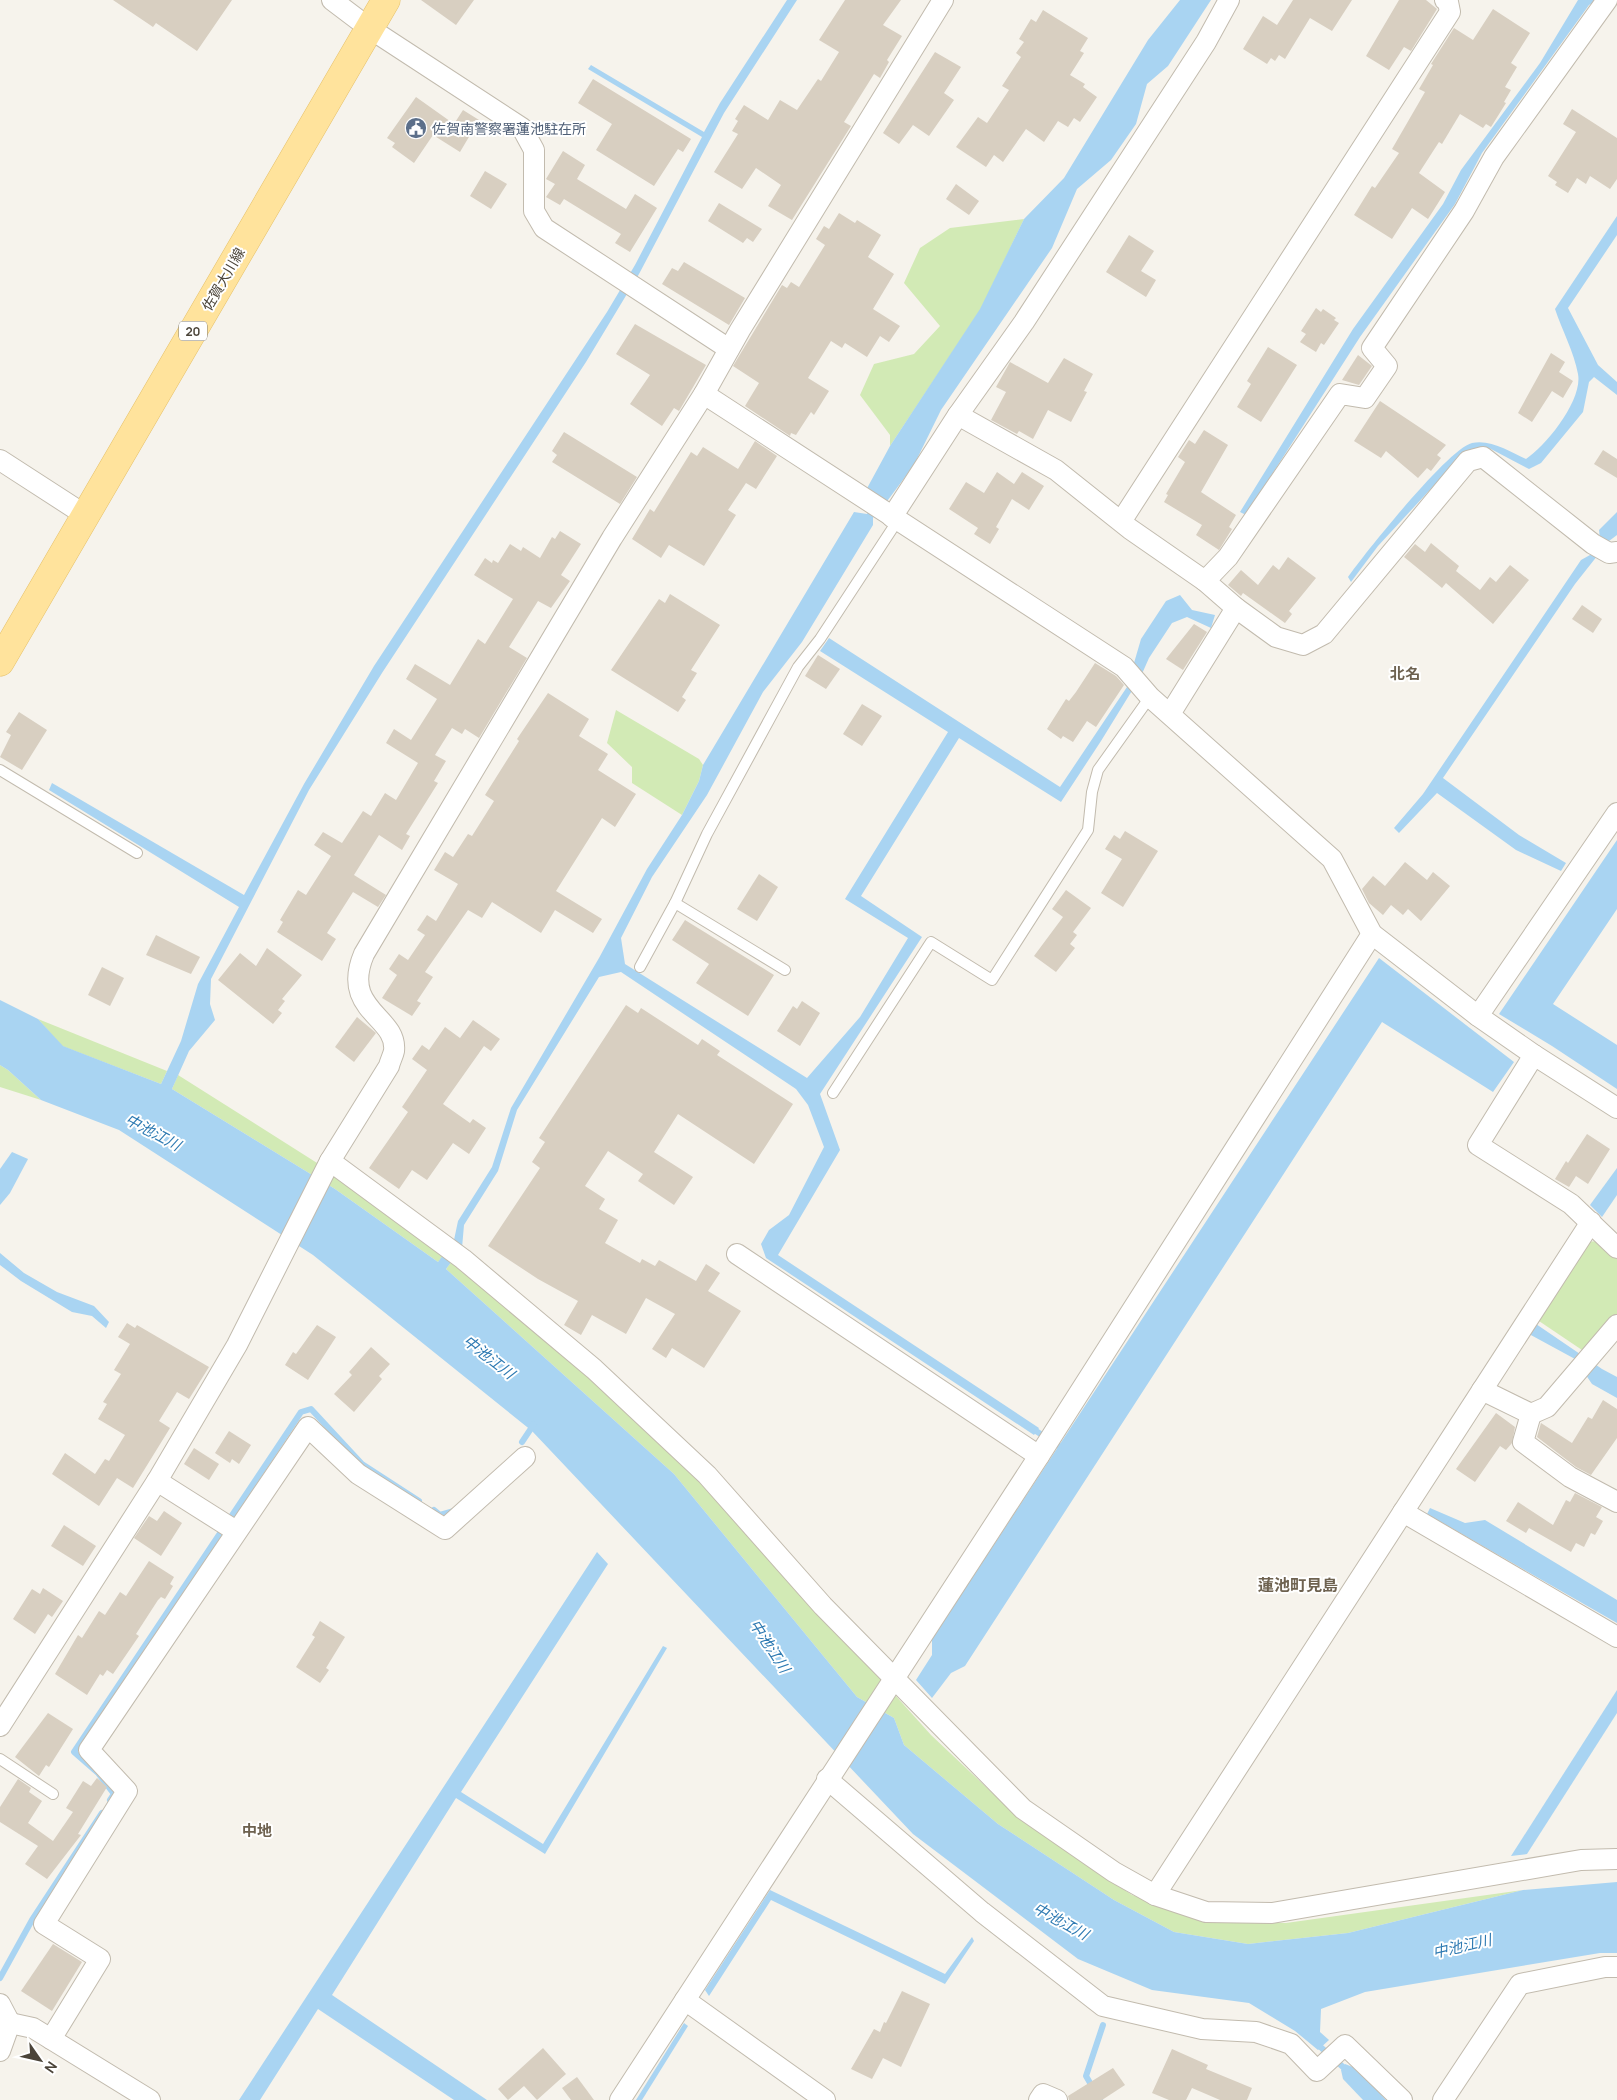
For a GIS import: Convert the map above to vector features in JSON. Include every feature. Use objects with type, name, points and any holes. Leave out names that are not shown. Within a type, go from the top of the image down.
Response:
[{"type":"main road","name":"佐賀大川線","points":[[0,662],[386,0]]},
{"type":"street","points":[[332,0],[369,28],[522,128],[534,150],[534,211],[544,228],[728,349]]},
{"type":"street","points":[[0,1726],[157,1481],[237,1345],[330,1161],[389,1066],[394,1051],[392,1038],[362,999],[357,981],[364,954],[612,538],[704,394],[728,349],[943,0]]},
{"type":"street","points":[[886,512],[1024,322],[1206,42],[1229,0]]},
{"type":"street","points":[[1122,520],[1450,12],[1445,0]]},
{"type":"street","points":[[1205,581],[1228,557],[1340,394],[1365,398],[1387,366],[1372,348],[1464,212],[1494,157],[1607,0]]},
{"type":"street","points":[[704,394],[1124,667],[1145,692],[1332,859],[1372,934],[1478,1016],[1534,1055],[1617,1108]]},
{"type":"street","points":[[958,415],[1056,470],[1122,520],[1130,529],[1205,581],[1236,608],[1276,637],[1303,645],[1324,634],[1468,460],[1483,457],[1606,550]]},
{"type":"street","points":[[0,460],[86,515]]},
{"type":"street","points":[[1170,714],[1236,608]]},
{"type":"street","points":[[1478,1016],[1617,813]]},
{"type":"street","points":[[620,2100],[829,1776],[1039,1456],[1372,934]]},
{"type":"street","points":[[1534,1055],[1478,1145],[1571,1204],[1617,1248]]},
{"type":"street","points":[[330,1161],[464,1259],[594,1368],[707,1475],[890,1683],[1024,1809],[1114,1872],[1155,1895],[1206,1912],[1272,1913],[1581,1860],[1617,1859]]},
{"type":"street","points":[[1155,1895],[1590,1222]]},
{"type":"street","points":[[737,1254],[1039,1456]]},
{"type":"street","points":[[1530,1414],[1547,1406],[1617,1325]]},
{"type":"street","points":[[1482,1390],[1530,1414]]},
{"type":"street","points":[[1530,1414],[1523,1442],[1570,1477],[1617,1502]]},
{"type":"street","points":[[51,2039],[100,1959],[44,1924],[127,1791],[89,1750],[229,1527],[308,1427],[358,1474],[445,1529],[525,1457]]},
{"type":"street","points":[[157,1481],[229,1527]]},
{"type":"street","points":[[1403,1512],[1617,1637]]},
{"type":"street","points":[[829,1776],[982,1912],[1103,2006],[1202,2028],[1256,2032],[1291,2044],[1316,2071],[1345,2045],[1402,2100]]},
{"type":"street","points":[[1443,2100],[1520,1984],[1605,1967],[1617,1967]]},
{"type":"street","points":[[685,2000],[825,2100]]},
{"type":"street","points":[[0,2004],[10,2023],[0,2051]]},
{"type":"street","points":[[10,2023],[33,2028],[150,2100]]},
{"type":"street","points":[[1039,2100],[1043,2094],[1057,2100]]},
{"type":"lane","points":[[640,967],[675,902],[707,834],[798,667],[820,639],[886,512]]},
{"type":"lane","points":[[833,1093],[931,942],[992,980],[1088,830],[1092,792],[1098,770],[1145,692]]},
{"type":"lane","points":[[0,770],[136,853]]},
{"type":"lane","points":[[675,902],[785,970]]},
{"type":"lane","points":[[0,1759],[53,1794]]},
{"type":"green space","points":[[1024,219],[981,309],[890,446],[890,435],[860,395],[874,364],[914,354],[940,326],[904,283],[920,248],[950,228]]},
{"type":"green space","points":[[616,710],[699,759],[703,765],[699,781],[682,815],[632,783],[632,767],[607,743]]},
{"type":"green space","points":[[38,1019],[167,1071],[161,1084],[62,1046]]},
{"type":"green space","points":[[0,1065],[8,1070],[41,1100],[0,1087]]},
{"type":"green space","points":[[178,1075],[336,1175],[443,1256],[438,1262],[335,1189],[172,1089]]},
{"type":"green space","points":[[1599,1241],[1617,1259],[1617,1315],[1585,1352],[1536,1319],[1586,1242]]},
{"type":"green space","points":[[452,1261],[588,1372],[707,1486],[931,1735],[1022,1821],[1132,1895],[1206,1920],[1286,1923],[1523,1890],[1348,1933],[1248,1944],[1174,1932],[1114,1900],[998,1824],[904,1745],[894,1718],[857,1697],[674,1474],[446,1269]]},
{"type":"water","name":"中池江川","points":[[787,0],[797,0],[724,113],[639,274],[586,362],[382,673],[309,790],[211,979],[210,1004],[215,1020],[189,1051],[172,1089],[335,1189],[438,1262],[454,1240],[458,1221],[492,1167],[511,1108],[599,958],[647,869],[682,815],[699,781],[703,765],[854,512],[867,514],[875,498],[865,492],[890,446],[980,309],[1024,219],[1064,178],[1148,40],[1180,0],[1211,0],[1168,66],[1147,84],[1136,124],[1111,160],[1077,189],[1052,248],[941,410],[914,465],[885,504],[881,502],[873,518],[873,525],[802,642],[763,692],[707,795],[652,877],[621,938],[625,964],[807,1078],[860,1017],[908,938],[845,899],[948,732],[820,651],[829,638],[1060,787],[1127,687],[1141,639],[1166,601],[1180,595],[1192,610],[1215,615],[1211,628],[1187,617],[1172,623],[1149,658],[1141,676],[1101,741],[1061,802],[959,738],[861,896],[922,937],[820,1094],[840,1150],[778,1255],[1039,1428],[1034,1435],[766,1258],[761,1244],[769,1230],[789,1215],[824,1147],[808,1105],[796,1089],[621,972],[599,977],[517,1110],[498,1171],[464,1225],[462,1248],[446,1269],[674,1474],[857,1697],[894,1718],[904,1745],[998,1824],[1114,1900],[1174,1932],[1248,1944],[1348,1933],[1523,1890],[1617,1882],[1617,1953],[1600,1953],[1365,1992],[1321,2009],[1320,2032],[1329,2040],[1318,2050],[1295,2031],[1249,2003],[1152,1990],[1078,1959],[913,1834],[532,1431],[313,1255],[119,1130],[41,1100],[0,1065],[0,1000],[38,1019],[63,1046],[161,1084],[181,1041],[198,984],[239,907],[49,790],[52,783],[244,895],[304,784],[374,666],[607,312],[635,265],[702,137],[588,69],[591,65],[704,132],[720,103]]},
{"type":"water","points":[[1578,0],[1597,0],[1589,5],[1482,153],[1455,204],[1360,337],[1246,515],[1240,512],[1353,329],[1443,204],[1461,170],[1540,63]]},
{"type":"water","points":[[1617,216],[1617,235],[1568,308],[1598,365],[1617,382],[1617,395],[1594,377],[1589,382],[1583,412],[1541,463],[1529,469],[1489,448],[1472,449],[1451,467],[1378,546],[1351,582],[1348,577],[1388,526],[1407,503],[1460,449],[1472,443],[1493,444],[1526,459],[1553,433],[1569,409],[1578,385],[1578,374],[1571,349],[1555,309]]},
{"type":"water","points":[[1617,512],[1617,535],[1609,541],[1575,584],[1443,778],[1519,835],[1566,863],[1561,871],[1516,850],[1437,793],[1399,833],[1394,828],[1423,794],[1581,560],[1590,555],[1600,540],[1599,530]]},
{"type":"water","points":[[1617,840],[1617,909],[1553,1004],[1617,1045],[1617,1089],[1499,1014]]},
{"type":"water","points":[[1379,958],[1514,1062],[1493,1092],[1382,1022],[965,1666],[951,1673],[932,1698],[916,1680],[932,1655],[932,1639]]},
{"type":"water","points":[[12,1152],[28,1159],[10,1193],[0,1205],[0,1169]]},
{"type":"water","points":[[1617,1168],[1617,1195],[1602,1217],[1590,1205]]},
{"type":"water","points":[[0,1253],[24,1273],[57,1292],[94,1306],[109,1322],[106,1328],[92,1316],[72,1312],[21,1281],[0,1265]]},
{"type":"water","points":[[1536,1324],[1602,1369],[1617,1377],[1617,1398],[1592,1384],[1575,1359],[1529,1334]]},
{"type":"water","points":[[1430,1508],[1465,1523],[1485,1520],[1617,1600],[1617,1623],[1427,1514]]},
{"type":"water","points":[[597,1552],[608,1564],[461,1792],[543,1844],[663,1646],[667,1648],[545,1854],[456,1798],[332,1995],[487,2100],[454,2100],[318,2009],[260,2100],[239,2100]]},
{"type":"water","points":[[1617,1690],[1617,1713],[1527,1854],[1511,1856]]},
{"type":"water","points":[[770,1890],[945,1974],[972,1937],[974,1941],[945,1984],[771,1900],[709,1996],[705,1990]]},
{"type":"water","points":[[684,2023],[688,2026],[642,2100],[636,2100]]},
{"type":"water","points":[[1345,2064],[1358,2069],[1386,2100],[1363,2100],[1343,2079],[1341,2070]]},
{"type":"building","points":[[113,0],[232,0],[197,51],[156,23],[153,27]]},
{"type":"building","points":[[421,0],[474,0],[456,25]]},
{"type":"building","points":[[845,0],[901,0],[883,25],[902,36],[887,60],[889,62],[880,78],[874,74],[844,122],[851,126],[792,220],[768,206],[781,185],[756,168],[742,189],[714,172],[738,134],[732,131],[738,121],[735,119],[744,105],[768,120],[780,100],[797,110],[818,79],[821,81],[839,52],[819,40]]},
{"type":"building","points":[[1293,0],[1352,0],[1332,31],[1310,18],[1285,59],[1279,55],[1275,61],[1271,58],[1267,64],[1243,49],[1263,16],[1277,25]]},
{"type":"building","points":[[1399,0],[1426,0],[1437,9],[1411,51],[1404,47],[1389,70],[1366,56]]},
{"type":"building","points":[[1493,9],[1530,33],[1511,63],[1517,67],[1505,87],[1511,90],[1504,102],[1506,103],[1491,127],[1486,124],[1483,128],[1460,114],[1442,144],[1439,142],[1419,173],[1445,192],[1428,219],[1412,208],[1392,239],[1354,215],[1372,186],[1375,188],[1399,153],[1392,149],[1425,92],[1419,89],[1433,65],[1431,64],[1454,28],[1473,40]]},
{"type":"building","points":[[1043,10],[1088,38],[1080,51],[1084,53],[1070,75],[1085,84],[1083,87],[1097,97],[1080,122],[1074,118],[1068,127],[1058,121],[1044,142],[1026,129],[1003,162],[994,155],[986,167],[956,147],[978,117],[987,123],[1009,90],[1002,86],[1021,57],[1016,53],[1024,42],[1019,39],[1031,19],[1036,22]]},
{"type":"building","points":[[935,52],[961,67],[944,93],[954,100],[929,136],[913,125],[899,144],[883,133]]},
{"type":"building","points":[[593,79],[691,139],[683,152],[678,149],[654,186],[596,150],[612,124],[578,103]]},
{"type":"building","name":"佐賀南警察署蓮池駐在所","points":[[416,97],[454,124],[463,110],[479,120],[460,152],[433,135],[414,163],[392,147],[395,143],[387,138]]},
{"type":"building","points":[[1572,109],[1617,138],[1617,179],[1610,189],[1590,176],[1586,184],[1577,178],[1568,193],[1555,185],[1557,182],[1548,176],[1576,132],[1563,124]]},
{"type":"building","points":[[563,151],[585,165],[577,179],[626,209],[635,194],[657,208],[630,252],[615,243],[621,234],[564,199],[560,205],[546,197],[555,184],[546,179]]},
{"type":"building","points":[[485,171],[507,184],[491,209],[470,196]]},
{"type":"building","points":[[956,184],[979,201],[969,215],[946,199]]},
{"type":"building","points":[[719,203],[762,229],[753,242],[747,238],[743,243],[708,221]]},
{"type":"building","points":[[839,213],[855,223],[857,220],[881,235],[868,257],[894,274],[873,309],[900,326],[889,342],[880,336],[867,357],[845,343],[842,348],[831,341],[808,378],[829,391],[814,415],[811,412],[796,435],[791,433],[790,436],[745,406],[759,383],[733,366],[782,285],[787,288],[791,282],[799,287],[825,245],[816,239],[824,226],[829,229]]},
{"type":"building","points":[[1129,235],[1154,251],[1141,271],[1156,280],[1146,297],[1106,272]]},
{"type":"building","points":[[684,262],[745,298],[729,325],[662,284],[672,268],[678,271]]},
{"type":"building","points":[[1316,308],[1321,312],[1323,309],[1336,318],[1334,320],[1339,323],[1324,345],[1321,343],[1316,352],[1300,342],[1306,334],[1301,331]]},
{"type":"building","points":[[635,324],[706,365],[679,411],[674,408],[662,426],[630,404],[650,375],[616,354]]},
{"type":"building","points":[[1268,347],[1297,365],[1261,422],[1237,407],[1251,384],[1247,381]]},
{"type":"building","points":[[1551,353],[1565,362],[1559,372],[1573,381],[1563,398],[1552,391],[1532,422],[1518,413]]},
{"type":"building","points":[[1358,355],[1372,366],[1359,385],[1342,380]]},
{"type":"building","points":[[1064,358],[1093,374],[1084,391],[1087,392],[1071,422],[1048,410],[1033,439],[1019,431],[1017,434],[991,420],[1006,392],[996,387],[1010,362],[1048,383]]},
{"type":"building","points":[[1380,401],[1446,445],[1437,455],[1441,458],[1431,471],[1427,468],[1418,478],[1386,451],[1381,458],[1354,441]]},
{"type":"building","points":[[1204,430],[1228,445],[1201,492],[1236,515],[1229,527],[1232,529],[1219,550],[1196,535],[1202,525],[1164,502],[1168,495],[1166,494],[1185,462],[1178,457],[1189,440],[1195,444]]},
{"type":"building","points":[[564,432],[637,477],[620,504],[552,462],[557,455],[552,451]]},
{"type":"building","points":[[755,441],[777,456],[756,489],[746,483],[728,510],[736,515],[704,566],[669,545],[661,558],[632,539],[650,509],[654,512],[691,452],[697,456],[703,447],[738,469]]},
{"type":"building","points":[[1603,450],[1617,459],[1617,478],[1594,464]]},
{"type":"building","points":[[997,472],[1014,484],[1022,472],[1044,486],[1029,510],[1012,499],[996,527],[999,529],[990,544],[974,534],[978,528],[949,509],[966,482],[984,493]]},
{"type":"building","points":[[560,531],[581,544],[561,575],[570,581],[551,608],[538,601],[509,647],[527,658],[479,738],[465,729],[462,734],[452,728],[435,755],[446,761],[434,781],[438,783],[406,834],[410,836],[402,850],[379,835],[354,875],[386,895],[378,907],[353,892],[327,933],[336,939],[322,961],[277,932],[283,922],[280,920],[298,890],[306,895],[331,856],[314,845],[323,832],[342,843],[363,811],[371,816],[385,793],[396,800],[418,763],[386,743],[394,729],[411,740],[437,699],[406,679],[415,664],[450,685],[478,639],[485,644],[513,599],[474,575],[485,558],[492,563],[493,560],[498,563],[510,544],[521,551],[523,547],[540,558],[552,537],[555,539]]},
{"type":"building","points":[[1431,543],[1459,566],[1456,571],[1480,590],[1490,577],[1496,582],[1510,565],[1529,580],[1493,624],[1446,583],[1442,588],[1404,557],[1415,544],[1425,552]]},
{"type":"building","points":[[1288,557],[1316,578],[1289,611],[1292,614],[1285,623],[1243,593],[1241,596],[1228,585],[1241,570],[1258,585],[1273,565],[1279,570]]},
{"type":"building","points":[[670,594],[720,625],[691,670],[697,673],[682,697],[686,700],[678,712],[611,670],[659,599],[665,603]]},
{"type":"building","points":[[1582,605],[1602,619],[1593,633],[1572,619]]},
{"type":"building","points":[[1194,624],[1207,632],[1183,670],[1166,659]]},
{"type":"building","points":[[818,655],[840,669],[826,689],[805,676]]},
{"type":"building","points":[[1095,663],[1116,676],[1124,685],[1096,727],[1087,721],[1073,742],[1063,736],[1061,739],[1047,729],[1066,699],[1069,701]]},
{"type":"building","points":[[548,693],[589,719],[579,736],[608,754],[598,770],[636,794],[615,827],[602,818],[556,891],[602,919],[593,933],[555,910],[541,933],[492,902],[482,918],[468,910],[425,972],[433,977],[417,1001],[421,1003],[412,1016],[382,998],[397,975],[389,969],[399,954],[408,960],[425,935],[417,930],[427,915],[436,921],[458,884],[434,870],[445,852],[453,857],[468,834],[472,836],[494,801],[485,795],[519,741],[517,739]]},
{"type":"building","points":[[862,704],[882,716],[862,746],[843,734]]},
{"type":"building","points":[[19,712],[47,730],[22,770],[0,757],[11,735],[6,732]]},
{"type":"building","points":[[1125,831],[1158,851],[1123,907],[1101,893],[1122,859],[1105,849],[1114,835],[1120,839]]},
{"type":"building","points":[[1405,862],[1427,880],[1433,872],[1450,886],[1421,921],[1408,909],[1403,915],[1391,905],[1383,915],[1369,903],[1362,889],[1373,876],[1385,886]]},
{"type":"building","points":[[759,874],[778,887],[757,921],[737,909]]},
{"type":"building","points":[[1066,890],[1091,908],[1073,932],[1077,935],[1070,944],[1075,948],[1056,972],[1034,956],[1063,917],[1052,909]]},
{"type":"building","points":[[685,920],[774,975],[748,1016],[696,983],[709,964],[672,940]]},
{"type":"building","points":[[156,935],[200,957],[191,974],[146,955]]},
{"type":"building","points":[[267,948],[302,975],[282,999],[285,1001],[278,1010],[282,1013],[273,1024],[218,980],[240,953],[256,966]]},
{"type":"building","points":[[102,967],[124,978],[110,1006],[88,995]]},
{"type":"building","points":[[802,1001],[820,1013],[800,1046],[777,1031],[793,1006],[797,1009]]},
{"type":"building","points":[[626,1005],[638,1013],[641,1008],[698,1045],[702,1039],[720,1051],[717,1055],[793,1104],[754,1164],[678,1114],[654,1152],[693,1177],[674,1205],[638,1181],[643,1174],[608,1151],[585,1186],[605,1199],[599,1209],[618,1220],[605,1243],[640,1263],[642,1259],[655,1266],[659,1260],[696,1281],[706,1264],[720,1273],[708,1291],[741,1311],[704,1368],[672,1348],[666,1358],[652,1349],[675,1314],[646,1298],[626,1334],[592,1315],[581,1335],[564,1325],[578,1301],[538,1279],[488,1246],[540,1168],[532,1162],[545,1142],[539,1138]]},
{"type":"building","points":[[357,1017],[376,1033],[354,1062],[335,1047]]},
{"type":"building","points":[[473,1020],[500,1039],[491,1051],[484,1046],[443,1104],[470,1123],[473,1119],[486,1128],[469,1154],[453,1143],[427,1180],[412,1170],[399,1189],[369,1168],[408,1112],[402,1107],[427,1070],[412,1059],[422,1045],[429,1050],[445,1027],[460,1038]]},
{"type":"building","points":[[1587,1134],[1610,1149],[1588,1184],[1576,1176],[1569,1187],[1555,1179]]},
{"type":"building","points":[[127,1323],[135,1328],[137,1325],[209,1367],[189,1399],[177,1392],[159,1421],[170,1428],[133,1488],[117,1478],[99,1506],[52,1474],[65,1453],[95,1474],[105,1459],[109,1461],[125,1435],[98,1419],[107,1404],[103,1402],[121,1374],[114,1370],[130,1344],[118,1337]]},
{"type":"building","points":[[317,1325],[336,1337],[308,1380],[285,1365],[293,1352],[296,1354]]},
{"type":"building","points":[[371,1347],[390,1364],[379,1376],[382,1379],[354,1412],[334,1394],[352,1375],[349,1372]]},
{"type":"building","points":[[1603,1400],[1617,1409],[1617,1438],[1591,1475],[1576,1467],[1537,1437],[1541,1423],[1572,1443],[1588,1417],[1592,1419]]},
{"type":"building","points":[[1496,1413],[1515,1427],[1512,1443],[1506,1450],[1500,1446],[1475,1482],[1456,1469]]},
{"type":"building","points":[[229,1431],[251,1445],[239,1464],[232,1459],[230,1463],[215,1453]]},
{"type":"building","points":[[194,1448],[219,1464],[209,1480],[184,1464]]},
{"type":"building","points":[[1575,1493],[1602,1507],[1596,1517],[1603,1521],[1595,1535],[1591,1533],[1584,1547],[1576,1543],[1571,1552],[1529,1528],[1526,1533],[1506,1521],[1518,1502],[1553,1525],[1566,1500],[1570,1502]]},
{"type":"building","points":[[164,1511],[182,1523],[161,1556],[134,1538],[149,1516],[157,1521]]},
{"type":"building","points":[[64,1525],[96,1546],[83,1566],[51,1546]]},
{"type":"building","points":[[149,1561],[174,1577],[170,1584],[173,1586],[165,1599],[161,1597],[158,1600],[136,1634],[139,1636],[113,1674],[107,1670],[103,1676],[100,1674],[87,1695],[55,1674],[78,1635],[82,1638],[99,1611],[105,1615],[120,1592],[126,1596]]},
{"type":"building","points":[[43,1588],[63,1601],[52,1617],[48,1614],[35,1634],[13,1619],[32,1589],[40,1594]]},
{"type":"building","points":[[320,1621],[345,1637],[326,1668],[329,1670],[320,1683],[296,1667],[315,1637],[312,1635]]},
{"type":"building","points":[[48,1713],[73,1729],[49,1767],[46,1765],[39,1776],[15,1757]]},
{"type":"building","points":[[97,1778],[107,1787],[78,1834],[81,1835],[47,1879],[25,1864],[38,1846],[0,1822],[0,1807],[18,1779],[31,1788],[29,1792],[42,1801],[28,1823],[53,1841],[73,1812],[66,1808],[83,1781],[91,1786]]},
{"type":"building","points":[[53,1944],[82,1962],[52,2011],[21,1991]]},
{"type":"building","points":[[902,1991],[930,2004],[901,2067],[883,2058],[872,2079],[851,2069],[874,2029],[880,2032],[884,2022],[886,2023]]},
{"type":"building","points":[[543,2048],[566,2074],[537,2100],[524,2086],[508,2100],[498,2089]]},
{"type":"building","points":[[1172,2049],[1208,2065],[1206,2069],[1252,2088],[1247,2100],[1220,2100],[1192,2088],[1186,2100],[1169,2100],[1152,2093]]},
{"type":"building","points":[[1113,2068],[1125,2085],[1102,2100],[1069,2100],[1068,2096]]},
{"type":"building","points":[[577,2077],[594,2100],[571,2100],[562,2088]]},
{"type":"waterway","points":[[110,1800],[114,1794],[98,1773],[74,1752],[301,1412],[311,1409],[362,1464],[419,1501]]},
{"type":"waterway","points":[[522,1442],[534,1424]]},
{"type":"waterway","points":[[1036,1431],[1059,1446]]},
{"type":"waterway","points":[[434,1510],[440,1515],[454,1511]]},
{"type":"waterway","points":[[0,1978],[32,1920],[102,1813]]},
{"type":"waterway","points":[[1100,2100],[1086,2076],[1103,2025]]},
{"type":"waterway","points":[[1316,2043],[1343,2067]]},
{"type":"place","name":"佐賀南警察署蓮池駐在所","points":[[416,128]]},
{"type":"district","name":"北名","points":[[1405,673]]},
{"type":"district","name":"蓮池町見島","points":[[1298,1585]]},
{"type":"district","name":"中地","points":[[257,1830]]}]
